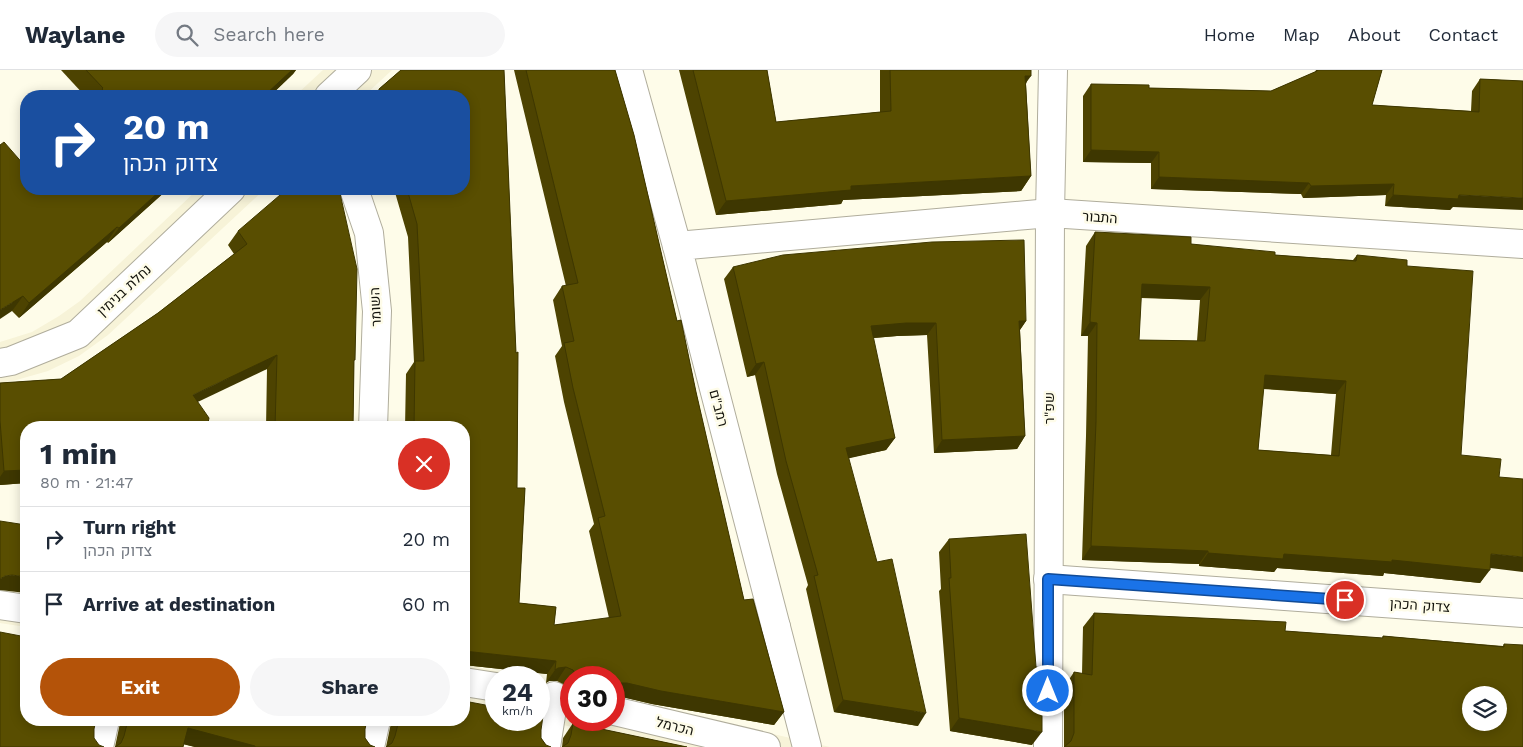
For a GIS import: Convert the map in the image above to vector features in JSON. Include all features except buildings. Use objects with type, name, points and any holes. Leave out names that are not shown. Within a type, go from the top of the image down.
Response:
[{"type":"street","points":[[335,90],[357,70]]},
{"type":"street","name":"רמב\"ם","points":[[628,70],[677,246],[807,747]]},
{"type":"street","name":"שפ\"ר","points":[[1048,747],[1050,213],[1053,70]]},
{"type":"street","name":"נחלת בנימין","points":[[0,363],[11,361],[78,334],[225,195]]},
{"type":"street","name":"השומר","points":[[356,195],[369,233],[377,311],[373,421]]},
{"type":"street","name":"התבור","points":[[677,246],[1050,213],[1523,244]]},
{"type":"street","name":"צדוק הכהן","points":[[1048,579],[1523,613]]},
{"type":"street","points":[[0,605],[20,607]]},
{"type":"street","points":[[470,683],[485,685]]},
{"type":"street","points":[[546,747],[555,697]]},
{"type":"street","name":"הכרמל","points":[[625,714],[737,744],[766,747]]},
{"type":"street","points":[[99,747],[104,726]]},
{"type":"street","points":[[370,747],[375,726]]},
{"type":"shaded area","points":[[323,70],[392,70],[370,90],[301,90]]},
{"type":"shaded area","points":[[192,195],[259,195],[108,335],[79,356],[48,371],[0,383],[0,342],[32,332],[80,301]]},
{"type":"shaded area","points":[[0,587],[20,590],[20,626],[0,623]]},
{"type":"shaded area","points":[[470,665],[485,669],[485,708],[470,705]]},
{"type":"shaded area","points":[[550,684],[560,686],[560,724],[550,722]]},
{"type":"shaded area","points":[[625,700],[830,747],[667,747],[591,731],[625,731]]},
{"type":"route","points":[[1048,691],[1048,579],[1345,600]]}]
